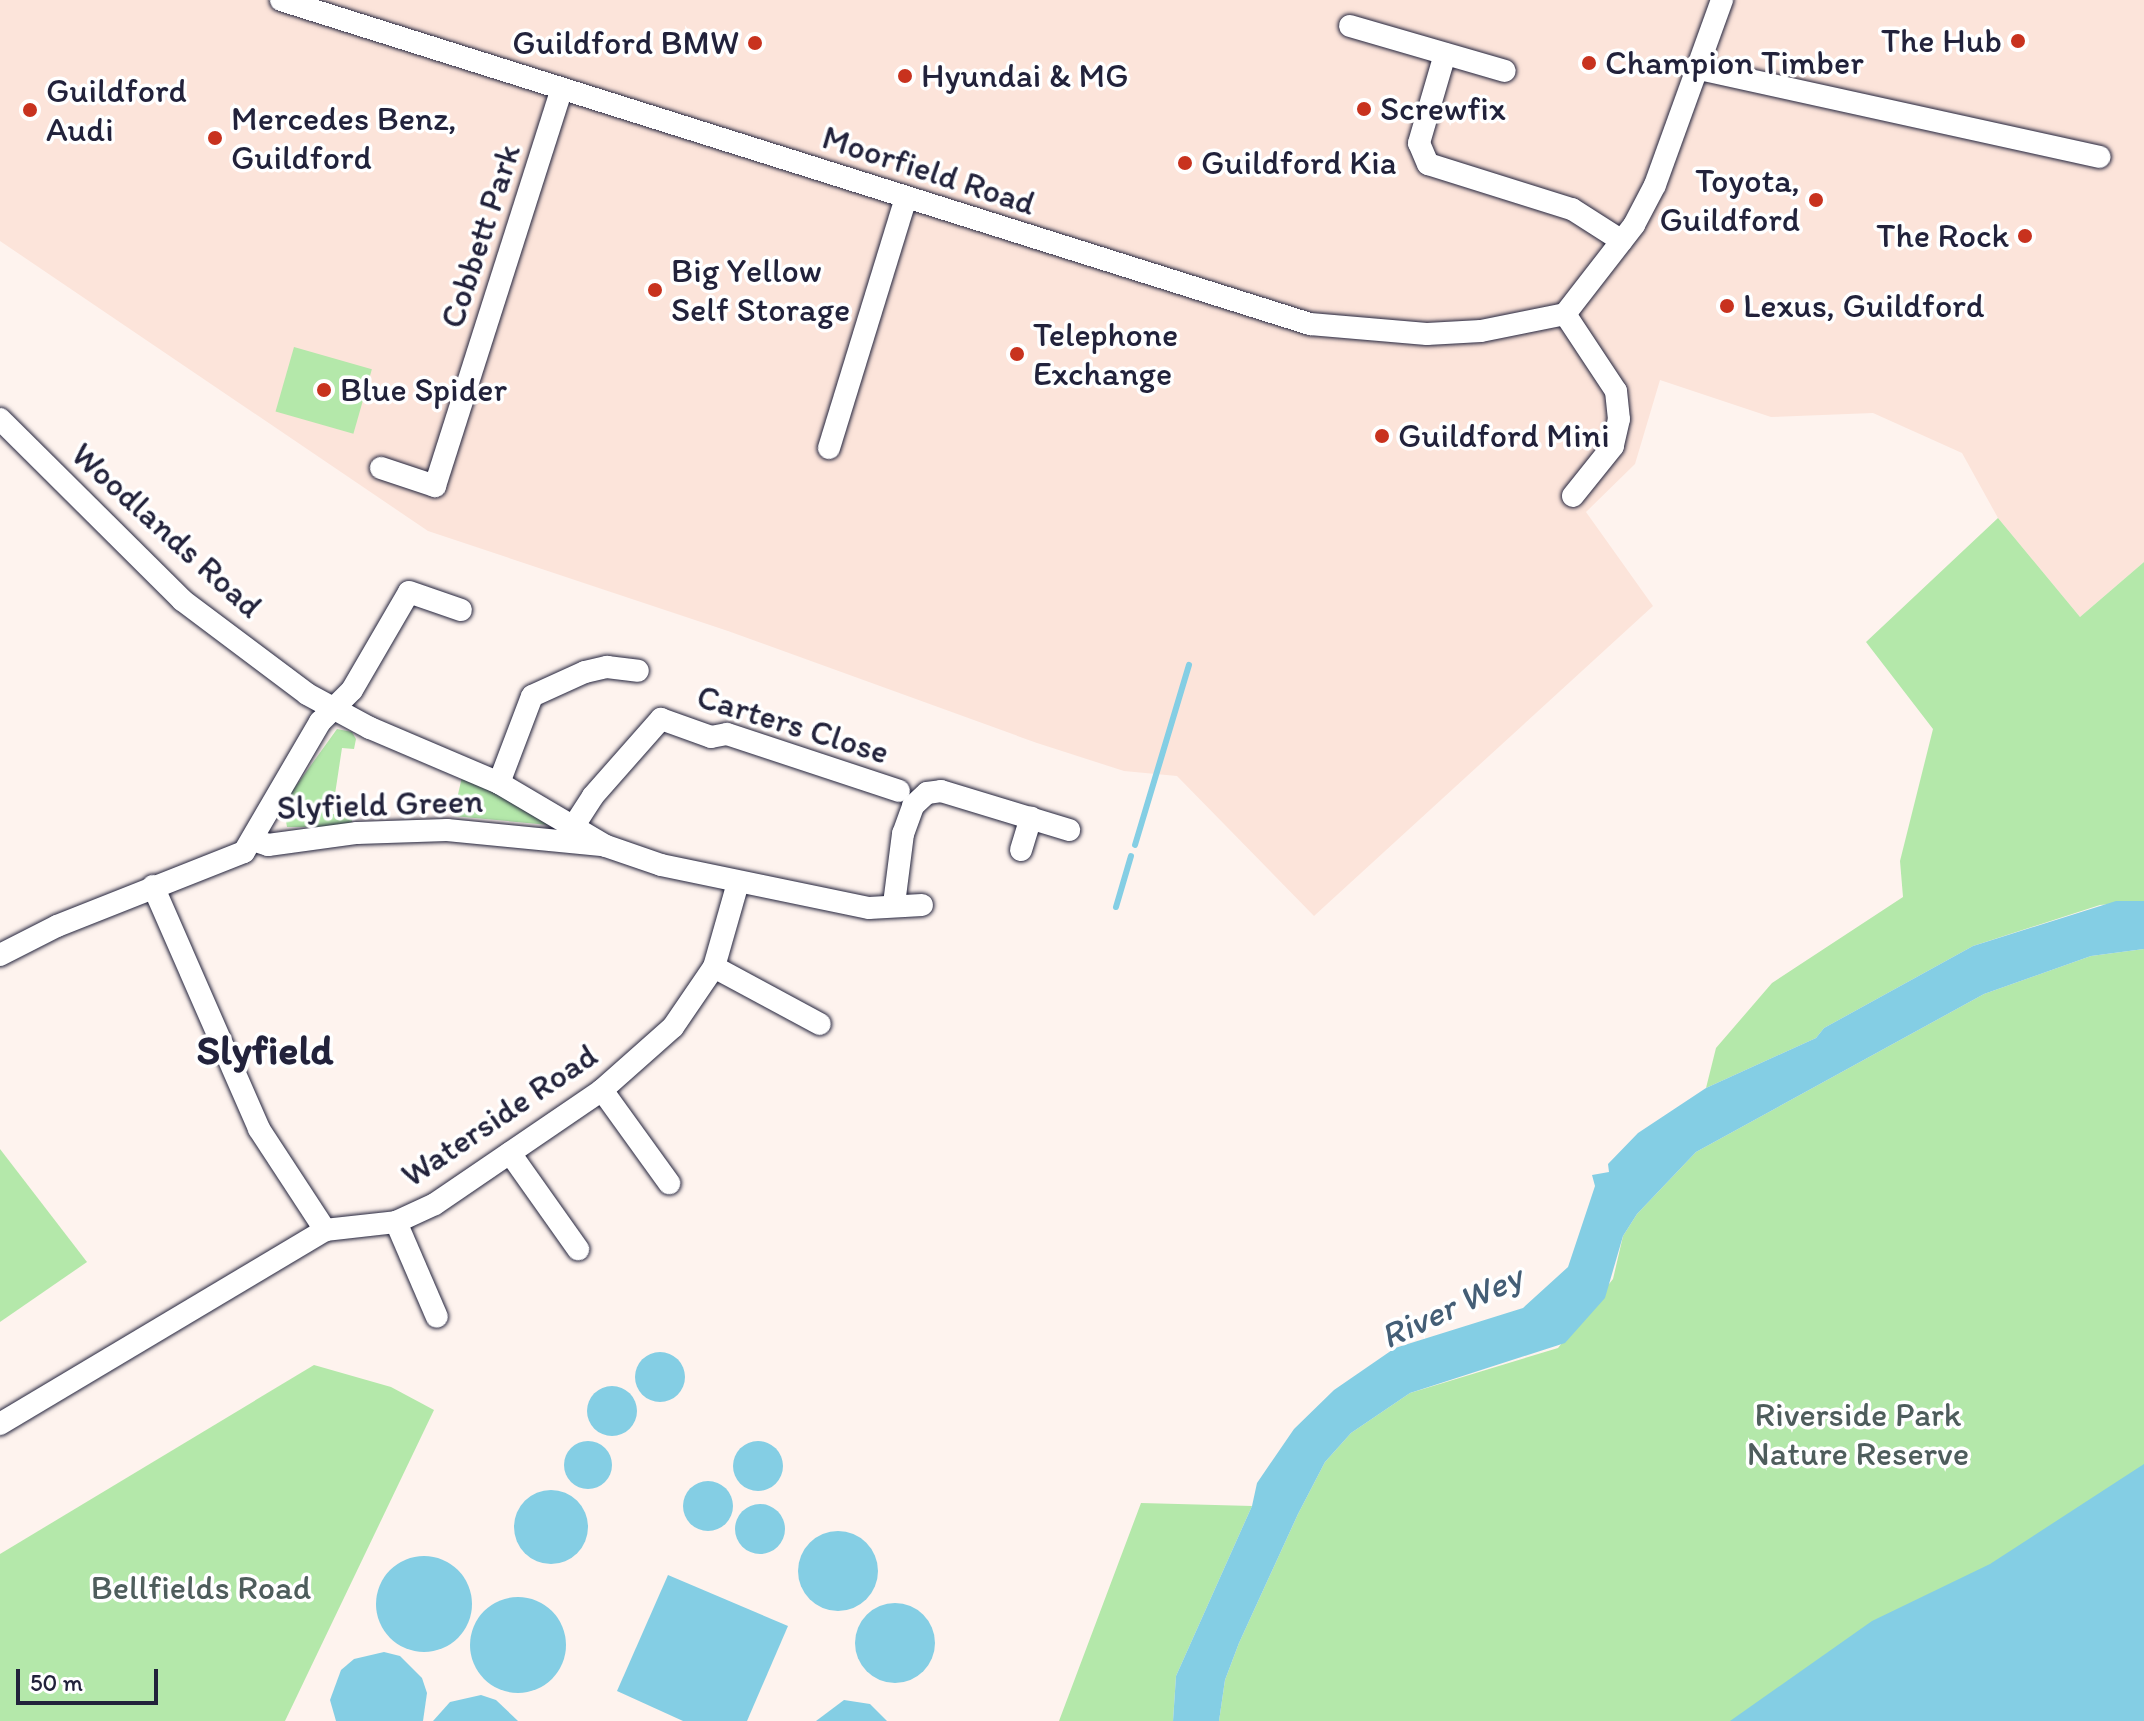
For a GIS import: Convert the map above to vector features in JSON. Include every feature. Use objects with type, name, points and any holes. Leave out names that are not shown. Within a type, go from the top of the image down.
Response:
[{"type":"street","name":"Moorfield Road","points":[[281,0],[307,4],[562,89],[1310,324],[1427,334],[1481,331],[1565,314]]},
{"type":"street","points":[[1573,496],[1613,446],[1619,419],[1616,391],[1565,314],[1622,241],[1655,185],[1700,69],[1722,0]]},
{"type":"street","points":[[1350,26],[1505,71]]},
{"type":"street","points":[[1445,54],[1419,143],[1428,164],[1572,209],[1622,241]]},
{"type":"street","points":[[1700,69],[2099,157]]},
{"type":"street","name":"Cobbett Park","points":[[381,468],[435,486],[562,89]]},
{"type":"street","points":[[829,448],[906,198]]},
{"type":"street","name":"Woodlands Road","points":[[0,419],[182,600],[307,694],[335,709]]},
{"type":"street","points":[[0,955],[153,886],[231,860],[253,840],[320,722],[335,709],[409,592],[461,610]]},
{"type":"street","points":[[499,783],[532,696],[585,672],[607,667],[638,671]]},
{"type":"street","name":"Slyfield Green","points":[[335,709],[499,783],[575,824],[606,846]]},
{"type":"street","name":"Carters Close","points":[[575,824],[593,796],[661,719],[711,737],[727,734],[899,791]]},
{"type":"street","points":[[894,904],[903,834],[913,806],[927,793],[941,791],[1069,830]]},
{"type":"street","points":[[1021,850],[1031,818]]},
{"type":"street","name":"Slyfield Green","points":[[253,840],[268,845],[357,833],[447,830],[606,846],[738,883],[869,908],[894,904],[922,905]]},
{"type":"street","name":"Waterside Road","points":[[0,1424],[325,1230],[396,1222],[435,1204],[602,1090],[673,1027],[714,967],[738,883]]},
{"type":"street","points":[[153,886],[259,1129],[325,1230]]},
{"type":"street","points":[[714,967],[820,1024]]},
{"type":"street","points":[[602,1090],[669,1183]]},
{"type":"street","points":[[510,1153],[578,1249]]},
{"type":"street","points":[[396,1222],[437,1317]]},
{"type":"shaded area","points":[[0,0],[2144,0],[2144,562],[2080,617],[1998,518],[1962,453],[1873,413],[1771,417],[1660,380],[1635,464],[1586,512],[1653,606],[1314,916],[1177,776],[1124,771],[1037,743],[728,631],[428,531],[0,241]]},
{"type":"green space","name":"Blue Spider","points":[[294,347],[372,369],[353,434],[276,411]]},
{"type":"green space","points":[[1998,518],[2080,617],[2144,562],[2144,901],[2100,905],[1973,946],[1824,1028],[1816,1038],[1706,1088],[1716,1048],[1772,983],[1903,897],[1900,861],[1933,729],[1866,642]]},
{"type":"green space","points":[[337,729],[352,732],[356,739],[354,749],[342,748],[332,814],[352,816],[352,822],[346,827],[287,827],[283,804]]},
{"type":"green space","points":[[462,777],[551,820],[549,825],[453,816]]},
{"type":"green space","name":"Riverside Park Nature Reserve","points":[[2144,949],[2144,1721],[1219,1721],[1225,1680],[1239,1643],[1298,1514],[1325,1462],[1351,1433],[1410,1393],[1558,1348],[1613,1279],[1623,1236],[1637,1214],[1696,1152],[1984,994],[2091,956]]},
{"type":"green space","points":[[0,1149],[87,1262],[0,1322]]},
{"type":"green space","name":"Bellfields Road","points":[[314,1365],[391,1387],[434,1410],[285,1721],[0,1721],[0,1554]]},
{"type":"green space","points":[[1141,1503],[1252,1506],[1176,1676],[1173,1721],[1059,1721]]},
{"type":"water","points":[[2116,901],[2144,901],[2144,949],[2091,956],[1984,994],[1696,1152],[1637,1214],[1623,1236],[1605,1298],[1565,1343],[1410,1393],[1351,1433],[1325,1462],[1298,1514],[1239,1643],[1225,1680],[1219,1721],[1173,1721],[1176,1676],[1252,1506],[1257,1483],[1294,1429],[1334,1390],[1395,1348],[1523,1308],[1568,1267],[1595,1186],[1592,1175],[1609,1172],[1608,1164],[1638,1133],[1706,1088],[1816,1038],[1824,1028],[1973,946]]},
{"type":"water","points":[[660,1352],[677,1360],[685,1377],[677,1394],[660,1402],[643,1394],[635,1377],[643,1360]]},
{"type":"water","points":[[612,1386],[629,1394],[637,1411],[629,1428],[612,1436],[595,1428],[587,1411],[595,1394]]},
{"type":"water","points":[[588,1441],[597,1442],[605,1448],[611,1456],[611,1474],[605,1482],[597,1488],[588,1489],[579,1488],[571,1482],[565,1474],[564,1465],[565,1456],[571,1448],[579,1442]]},
{"type":"water","points":[[758,1441],[775,1449],[783,1466],[775,1483],[758,1491],[741,1483],[733,1466],[741,1449]]},
{"type":"water","points":[[2144,1464],[2144,1721],[1730,1721],[1872,1621],[1990,1564]]},
{"type":"water","points":[[708,1481],[725,1489],[733,1506],[725,1523],[708,1531],[691,1523],[683,1506],[691,1489]]},
{"type":"water","points":[[544,1490],[558,1490],[572,1496],[582,1506],[588,1527],[586,1541],[572,1558],[558,1564],[544,1564],[530,1558],[520,1548],[514,1534],[514,1520],[520,1506],[530,1496]]},
{"type":"water","points":[[760,1504],[777,1512],[785,1529],[777,1546],[760,1554],[743,1546],[735,1529],[743,1512]]},
{"type":"water","points":[[838,1531],[853,1534],[866,1543],[875,1556],[878,1571],[875,1586],[866,1599],[853,1608],[838,1611],[823,1608],[810,1599],[801,1586],[798,1571],[801,1556],[810,1543],[823,1534]]},
{"type":"water","points":[[424,1556],[442,1560],[458,1570],[468,1586],[472,1604],[468,1622],[458,1638],[442,1648],[424,1652],[406,1648],[390,1638],[380,1622],[376,1604],[380,1586],[390,1570],[406,1560]]},
{"type":"water","points":[[668,1575],[788,1626],[747,1721],[683,1721],[617,1691]]},
{"type":"water","points":[[518,1597],[536,1601],[552,1611],[562,1627],[566,1645],[562,1663],[552,1679],[536,1689],[518,1693],[500,1689],[484,1679],[474,1663],[470,1645],[474,1627],[484,1611],[500,1601]]},
{"type":"water","points":[[895,1603],[910,1606],[923,1615],[932,1628],[935,1643],[932,1658],[923,1671],[910,1680],[895,1683],[880,1680],[867,1671],[858,1658],[855,1643],[858,1628],[867,1615],[880,1606]]},
{"type":"water","points":[[384,1652],[400,1656],[422,1678],[427,1693],[423,1721],[336,1721],[330,1700],[341,1670],[354,1659]]},
{"type":"water","points":[[481,1695],[496,1700],[518,1721],[433,1721],[450,1702]]},
{"type":"water","points":[[844,1700],[870,1704],[887,1721],[816,1721]]},
{"type":"waterway","points":[[1135,845],[1189,665]]},
{"type":"waterway","points":[[1116,907],[1131,856]]},
{"type":"place","name":"The Hub","points":[[2018,41]]},
{"type":"place","name":"Guildford BMW","points":[[755,43]]},
{"type":"place","name":"Champion Timber","points":[[1589,63]]},
{"type":"place","name":"Hyundai & MG","points":[[905,76]]},
{"type":"place","name":"Screwfix","points":[[1364,109]]},
{"type":"place","name":"Guildford Audi","points":[[30,110]]},
{"type":"place","name":"Mercedes Benz, Guildford","points":[[215,138]]},
{"type":"place","name":"Guildford Kia","points":[[1185,163]]},
{"type":"place","name":"Toyota, Guildford","points":[[1816,200]]},
{"type":"place","name":"The Rock","points":[[2025,236]]},
{"type":"place","name":"Big Yellow Self Storage","points":[[655,290]]},
{"type":"place","name":"Lexus, Guildford","points":[[1727,306]]},
{"type":"place","name":"Telephone Exchange","points":[[1017,354]]},
{"type":"place","name":"Blue Spider","points":[[324,390]]},
{"type":"place","name":"Guildford Mini","points":[[1382,436]]},
{"type":"district","name":"Slyfield","points":[[265,1050]]},
{"type":"water label","name":"River Wey","points":[[1451,1306]]}]
